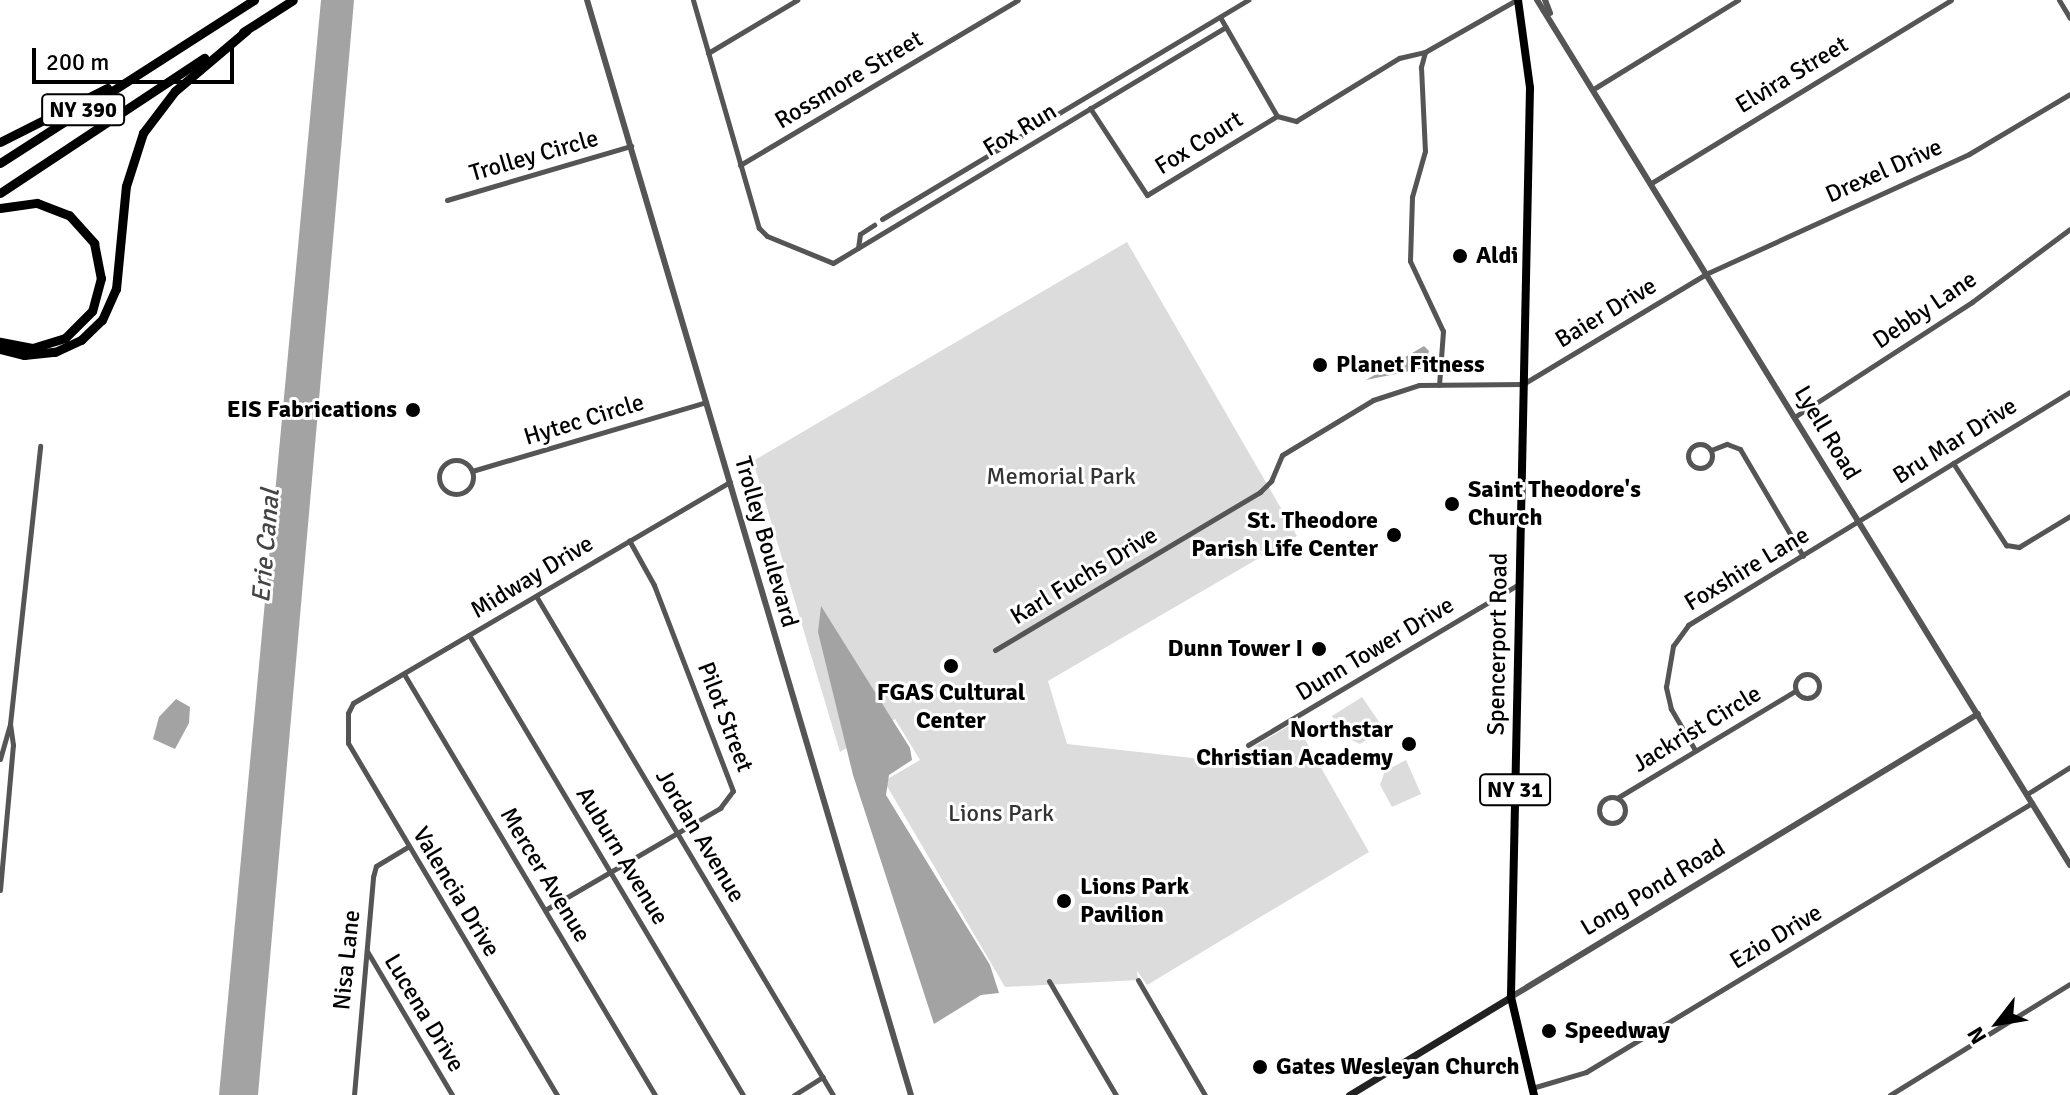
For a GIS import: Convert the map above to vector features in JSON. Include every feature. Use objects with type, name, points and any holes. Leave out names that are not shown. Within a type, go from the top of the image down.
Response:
[{"type":"highway","name":"NY 390","points":[[0,163],[254,0]]},
{"type":"highway","name":"NY 390","points":[[0,193],[293,0]]},
{"type":"highway","points":[[0,349],[51,353],[77,343],[99,324],[116,289],[126,186],[143,133],[179,86],[247,30]]},
{"type":"highway","points":[[0,142],[167,56]]},
{"type":"highway","points":[[0,208],[41,203],[69,215],[92,240],[101,275],[92,311],[68,336],[32,348],[0,342]]},
{"type":"main road","name":"Spencerport Road","points":[[1517,0],[1530,88],[1511,997],[1533,1091]]},
{"type":"main road","name":"Long Pond Road","points":[[1349,1095],[1511,997]]},
{"type":"street","name":"Trolley Boulevard","points":[[587,0],[911,1095]]},
{"type":"street","points":[[693,0],[740,165]]},
{"type":"street","points":[[708,53],[797,0]]},
{"type":"street","name":"Rossmore Street","points":[[740,165],[1018,0]]},
{"type":"street","points":[[882,219],[1248,0]]},
{"type":"street","points":[[1220,17],[1277,116],[1296,121],[1407,53],[1425,52],[1517,0]]},
{"type":"street","name":"Lyell Road","points":[[1537,0],[1653,182],[2070,865]]},
{"type":"street","name":"Lyell Road","points":[[1545,0],[1552,20]]},
{"type":"street","points":[[1595,88],[1738,0]]},
{"type":"street","name":"Elvira Street","points":[[1653,182],[1951,0]]},
{"type":"street","points":[[2059,0],[2070,18]]},
{"type":"street","name":"Fox Run","points":[[740,165],[763,233],[833,263],[1225,27]]},
{"type":"street","points":[[1425,52],[1421,67],[1425,151],[1412,197],[1410,261],[1443,331],[1439,385]]},
{"type":"street","name":"Drexel Drive","points":[[1708,273],[1969,154],[2070,94]]},
{"type":"street","name":"Fox Court","points":[[1090,108],[1147,195],[1277,116]]},
{"type":"street","name":"Trolley Circle","points":[[447,200],[631,146]]},
{"type":"street","points":[[858,248],[860,234],[874,225]]},
{"type":"street","name":"Debby Lane","points":[[1796,416],[1972,302],[2070,229]]},
{"type":"street","name":"Baier Drive","points":[[1523,384],[1708,273]]},
{"type":"street","name":"Karl Fuchs Drive","points":[[995,650],[1260,492],[1282,455],[1361,406],[1404,388],[1523,384]]},
{"type":"street","name":"Bru Mar Drive","points":[[1860,521],[2070,392]]},
{"type":"street","name":"Hytec Circle","points":[[472,471],[706,402]]},
{"type":"street","points":[[1701,443],[1711,450],[1708,465],[1690,464],[1688,452],[1693,445],[1701,443]]},
{"type":"street","points":[[1711,450],[1727,444],[1740,449],[1803,556]]},
{"type":"street","points":[[0,759],[10,724],[40,446]]},
{"type":"street","name":"Hytec Circle","points":[[453,460],[463,461],[472,471],[469,487],[460,493],[450,492],[440,480],[444,465],[453,460]]},
{"type":"street","points":[[1953,463],[2006,545],[2019,547],[2070,516]]},
{"type":"street","name":"Midway Drive","points":[[353,703],[730,482]]},
{"type":"street","name":"Foxshire Lane","points":[[1695,750],[1667,698],[1673,646],[1698,617],[1860,521]]},
{"type":"street","name":"Pilot Street","points":[[545,910],[727,803],[733,785],[654,585],[629,540]]},
{"type":"street","name":"Dunn Tower Drive","points":[[1248,745],[1519,583]]},
{"type":"street","name":"Jordan Avenue","points":[[536,596],[833,1095]]},
{"type":"street","name":"Auburn Avenue","points":[[469,635],[743,1095]]},
{"type":"street","name":"Mercer Avenue","points":[[404,674],[655,1095]]},
{"type":"street","name":"Jackrist Circle","points":[[1617,798],[1625,813],[1621,821],[1608,823],[1600,806],[1795,691],[1802,675],[1819,681],[1812,698],[1795,691]]},
{"type":"street","name":"Valencia Drive","points":[[353,703],[345,724],[348,743],[557,1095]]},
{"type":"street","name":"Long Pond Road","points":[[1511,997],[1978,714]]},
{"type":"street","points":[[0,890],[13,745],[10,724]]},
{"type":"street","points":[[2027,794],[2070,767]]},
{"type":"street","name":"Ezio Drive","points":[[1533,1091],[1586,1072],[2032,803]]},
{"type":"street","name":"Nisa Lane","points":[[354,1095],[376,866],[408,847]]},
{"type":"street","name":"Lucena Drive","points":[[366,950],[452,1095]]},
{"type":"street","points":[[1138,980],[1205,1095]]},
{"type":"street","points":[[1049,981],[1116,1095]]},
{"type":"street","points":[[1890,1095],[2070,984]]},
{"type":"street","points":[[794,1095],[823,1077]]},
{"type":"green space","points":[[1127,242],[1297,536],[1048,681],[1067,744],[1228,762],[1295,722],[1369,852],[1147,985],[1137,971],[1138,980],[1005,987],[884,781],[920,760],[895,719],[840,752],[753,461]]},
{"type":"green space","points":[[1362,697],[1384,729],[1360,744],[1344,736],[1332,716]]},
{"type":"green space","points":[[1406,760],[1421,794],[1392,807],[1380,785],[1385,771]]},
{"type":"shaded area","points":[[321,0],[354,0],[258,1095],[219,1095]]},
{"type":"shaded area","points":[[1424,346],[1429,351],[1425,368],[1366,380]]},
{"type":"shaded area","points":[[821,606],[910,748],[912,760],[889,775],[886,795],[990,965],[999,993],[981,995],[934,1024],[853,775],[818,632]]},
{"type":"shaded area","points":[[176,699],[190,707],[189,723],[175,749],[153,739],[159,717]]},
{"type":"place","name":"Aldi","points":[[1460,256]]},
{"type":"place","name":"Planet Fitness","points":[[1320,365]]},
{"type":"place","name":"EIS Fabrications","points":[[413,410]]},
{"type":"place","name":"Saint Theodore's Church","points":[[1452,504]]},
{"type":"place","name":"St. Theodore Parish Life Center","points":[[1394,535]]},
{"type":"place","name":"Dunn Tower I","points":[[1319,649]]},
{"type":"place","name":"FGAS Cultural Center","points":[[951,666]]},
{"type":"place","name":"Northstar Christian Academy","points":[[1409,744]]},
{"type":"place","name":"Lions Park Pavilion","points":[[1064,901]]},
{"type":"place","name":"Speedway","points":[[1549,1031]]},
{"type":"place","name":"Gates Wesleyan Church","points":[[1260,1067]]},
{"type":"park label","name":"Memorial Park","points":[[1061,477]]},
{"type":"park label","name":"Lions Park","points":[[1001,814]]},
{"type":"water label","name":"Erie Canal","points":[[267,546]]}]
